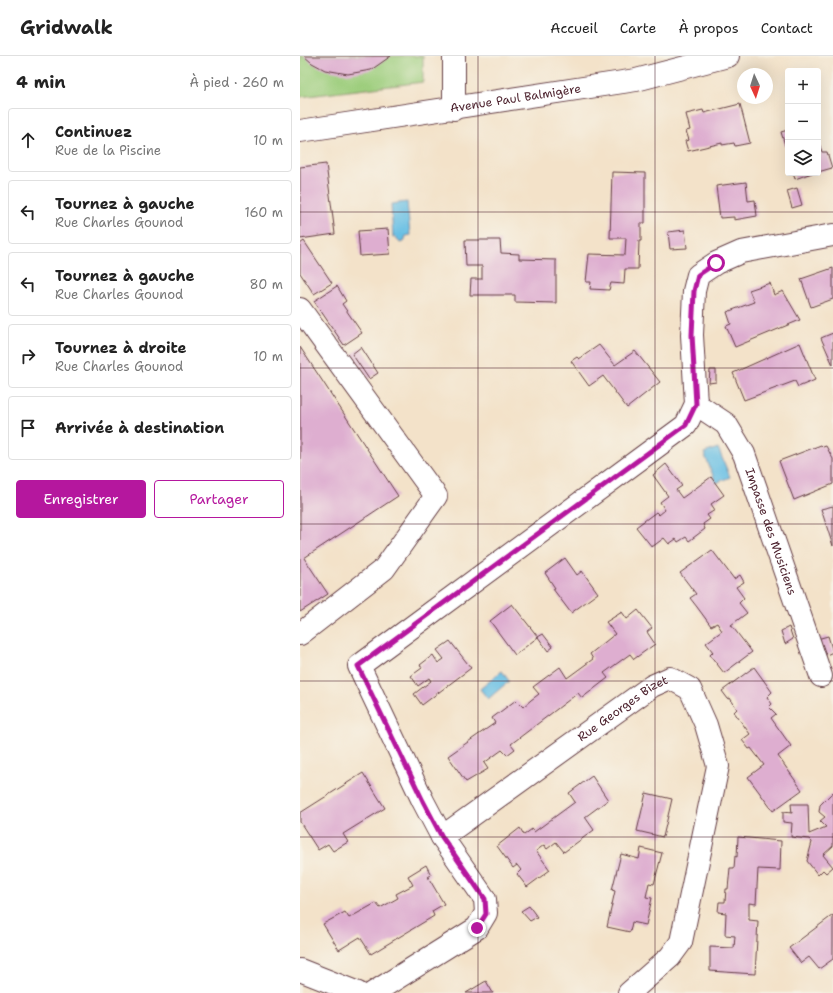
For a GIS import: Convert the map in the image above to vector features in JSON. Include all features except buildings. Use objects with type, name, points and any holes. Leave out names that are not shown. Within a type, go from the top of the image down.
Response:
[{"type":"street","points":[[454,56],[454,109]]},
{"type":"street","name":"Avenue Paul Balmigère","points":[[300,131],[454,109],[636,80],[728,56]]},
{"type":"street","points":[[373,993],[477,928],[486,914],[485,899],[442,837],[358,666],[686,425],[696,404],[692,335],[694,291],[698,275],[716,263],[741,252],[833,235]]},
{"type":"street","points":[[300,309],[436,496],[384,569],[300,634]]},
{"type":"street","name":"Impasse des Musiciens","points":[[696,404],[726,424],[744,454],[821,676]]},
{"type":"street","name":"Rue Georges Bizet","points":[[442,837],[652,686],[670,678],[690,689],[706,725],[718,766],[710,810],[681,942],[670,957],[629,993]]},
{"type":"street","points":[[300,970],[358,993]]},
{"type":"green space","points":[[300,56],[423,56],[423,82],[300,97]]},
{"type":"water","points":[[407,202],[410,235],[406,236],[404,242],[400,243],[396,237],[393,237],[391,204]]},
{"type":"water","points":[[718,448],[730,477],[716,483],[704,453]]},
{"type":"water","points":[[502,671],[509,681],[488,699],[480,689]]},
{"type":"route","points":[[477,928],[486,914],[485,899],[442,837],[358,666],[686,425],[696,404],[692,335],[694,291],[698,275],[716,263]]}]
